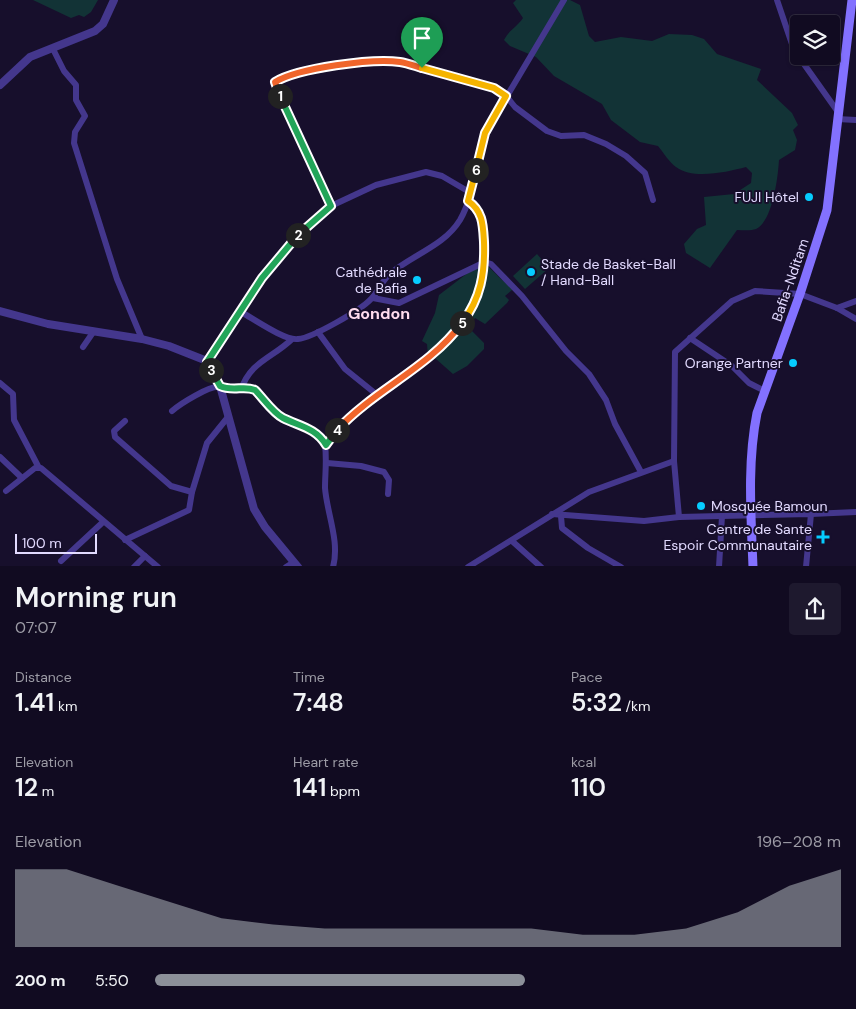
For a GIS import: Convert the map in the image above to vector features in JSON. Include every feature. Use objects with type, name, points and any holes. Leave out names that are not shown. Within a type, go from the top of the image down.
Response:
[{"type":"main road","name":"Bafia-Nditam","points":[[753,566],[751,515],[752,441],[757,413],[800,294],[827,210],[838,115],[852,37],[852,0]]},
{"type":"street","points":[[0,85],[30,57],[94,31],[102,24],[114,0]]},
{"type":"street","points":[[241,390],[246,377],[254,368],[291,340],[300,339],[318,332],[365,305],[373,298],[379,286],[391,273],[434,246],[450,233],[460,219],[471,193],[485,133],[564,0]]},
{"type":"street","points":[[777,0],[794,50],[838,115],[856,120]]},
{"type":"street","points":[[53,49],[64,71],[76,85],[76,100],[85,116],[75,132],[74,143],[117,279],[142,339]]},
{"type":"street","points":[[331,206],[275,82],[302,70],[376,61],[400,62],[494,88],[547,131],[561,136],[584,135],[606,144],[626,156],[645,173],[653,200]]},
{"type":"street","points":[[207,362],[262,278],[294,240],[331,206],[376,186],[426,172],[442,176],[471,193]]},
{"type":"street","points":[[326,445],[351,416],[376,394],[425,360],[450,339],[476,298],[482,283],[485,262],[483,220],[474,205],[468,201]]},
{"type":"street","points":[[373,298],[399,303],[485,262],[491,264],[522,296],[559,343],[589,374],[606,400],[615,424],[641,472]]},
{"type":"street","points":[[679,517],[674,461],[674,356],[678,349],[732,301],[755,291],[800,294],[837,308],[856,319]]},
{"type":"street","points":[[837,308],[856,301]]},
{"type":"street","points":[[0,311],[48,324],[142,339],[169,346],[207,362],[220,386],[254,509],[265,528],[296,564],[286,566]]},
{"type":"street","points":[[241,312],[291,340]]},
{"type":"street","points":[[83,347],[94,331]]},
{"type":"street","points":[[318,332],[345,369],[376,394]]},
{"type":"street","points":[[690,338],[732,366],[750,383],[765,391]]},
{"type":"street","points":[[0,383],[13,394],[14,420],[38,466],[158,566]]},
{"type":"street","points":[[172,411],[204,391],[220,386],[241,390],[255,390],[281,417],[305,426],[319,435],[326,445],[325,488],[335,550],[333,566]]},
{"type":"street","points":[[125,540],[186,513],[191,506],[192,492],[207,443],[228,417]]},
{"type":"street","points":[[125,421],[114,431],[115,437],[171,486],[192,492]]},
{"type":"street","points":[[0,457],[22,478]]},
{"type":"street","points":[[468,566],[512,541],[589,492],[674,461]]},
{"type":"street","points":[[327,463],[361,466],[384,472],[390,480],[388,494]]},
{"type":"street","points":[[6,491],[38,466]]},
{"type":"street","points":[[552,514],[644,521],[679,517],[856,512]]},
{"type":"street","points":[[806,566],[811,514]]},
{"type":"street","points":[[561,516],[562,528],[588,548],[620,566]]},
{"type":"street","points":[[719,566],[722,516]]},
{"type":"street","points":[[61,561],[103,522]]},
{"type":"street","points":[[512,541],[540,566]]},
{"type":"street","points":[[134,566],[145,556]]},
{"type":"green space","points":[[33,0],[98,0],[91,12],[84,17],[79,15],[71,18]]},
{"type":"green space","points":[[516,0],[570,0],[580,5],[589,36],[595,42],[621,37],[652,41],[669,34],[692,35],[704,39],[717,54],[761,69],[757,80],[792,113],[798,125],[793,130],[797,140],[795,150],[779,160],[774,198],[767,217],[762,224],[754,230],[737,230],[710,268],[686,253],[684,244],[697,229],[706,225],[704,197],[734,194],[751,183],[752,173],[746,167],[710,174],[683,171],[671,162],[658,146],[640,142],[611,120],[602,104],[554,76],[536,57],[510,46],[504,40],[523,18],[513,3]]},
{"type":"green space","name":"Stade de Basket-Ball / Hand-Ball","points":[[537,254],[549,268],[525,289],[513,276]]},
{"type":"green space","points":[[482,262],[504,282],[513,287],[505,296],[509,300],[507,303],[485,324],[475,318],[469,328],[484,343],[484,349],[467,366],[453,374],[436,359],[428,356],[427,344],[422,341],[435,313],[439,295]]},
{"type":"place","name":"FUJI Hôtel","points":[[809,197]]},
{"type":"place","name":"Stade de Basket-Ball / Hand-Ball","points":[[531,272]]},
{"type":"place","name":"Cathédrale de Bafia","points":[[417,280]]},
{"type":"place","name":"Orange Partner","points":[[793,363]]},
{"type":"place","name":"Mosquée Bamoun","points":[[701,506]]},
{"type":"place","name":"Centre de Sante Espoir Communautaire","points":[[823,537]]},
{"type":"district","name":"Gondon","points":[[379,313]]},
{"type":"route","points":[[376,61],[400,62],[422,68],[494,88],[503,92],[506,96],[485,133],[468,201],[478,210],[483,220],[485,262],[482,283],[465,319],[450,339],[425,360],[376,394],[340,427],[326,445],[319,435],[305,426],[281,417],[255,390],[246,388],[233,390],[220,386],[207,362],[262,278],[300,233],[331,206],[275,82],[302,70],[376,61]]}]
